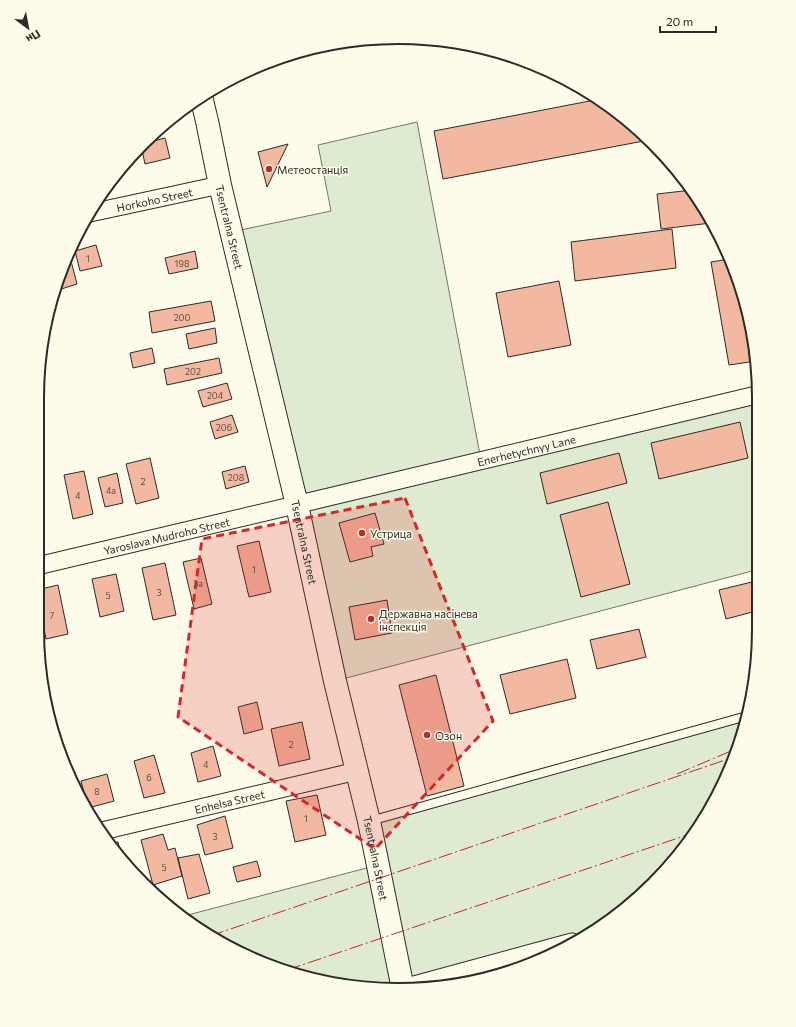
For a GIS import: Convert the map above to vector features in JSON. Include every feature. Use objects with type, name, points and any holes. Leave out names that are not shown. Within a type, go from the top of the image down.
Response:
[{"type":"main road","name":"Tsentralna Street","points":[[202,103],[220,185],[297,505],[335,681],[369,821],[400,983]]},
{"type":"street","name":"Horkoho Street","points":[[97,211],[220,185]]},
{"type":"street","name":"Enerhetychnyy Lane","points":[[297,505],[752,396]]},
{"type":"street","name":"Yaroslava Mudroho Street","points":[[44,564],[297,505]]},
{"type":"street","name":"Enhelsa Street","points":[[107,830],[357,771]]},
{"type":"street","points":[[429,981],[551,948]]},
{"type":"lane","points":[[369,821],[741,718]]},
{"type":"highlighted area","points":[[405,498],[493,721],[375,849],[178,717],[202,539]]},
{"type":"green space","points":[[417,122],[481,460],[752,396],[752,571],[335,681],[231,232],[331,211],[318,145]]},
{"type":"green space","points":[[741,718],[733,743],[715,786],[705,806],[679,845],[648,879],[614,910],[575,936],[551,948],[430,981],[398,983],[352,980],[306,971],[263,956],[221,936],[189,915],[378,865],[369,821]]},
{"type":"building","points":[[590,101],[614,117],[641,141],[443,179],[434,131]]},
{"type":"building","points":[[165,138],[170,158],[145,164],[143,154],[156,140]]},
{"type":"building","name":"Метеостанція","points":[[288,144],[267,187],[258,152]]},
{"type":"building","points":[[685,191],[706,224],[661,229],[657,194]]},
{"type":"building","points":[[672,229],[676,268],[575,281],[571,242]]},
{"type":"building","points":[[96,245],[102,266],[80,271],[76,253],[77,251]]},
{"type":"building","points":[[195,251],[198,268],[169,274],[165,258]]},
{"type":"building","points":[[724,260],[725,263],[740,306],[750,362],[729,365],[711,262]]},
{"type":"building","points":[[71,262],[77,284],[61,289]]},
{"type":"building","points":[[559,281],[571,345],[508,357],[496,293]]},
{"type":"building","points":[[211,301],[215,321],[152,333],[149,312]]},
{"type":"building","points":[[215,328],[217,343],[189,349],[186,334]]},
{"type":"building","points":[[152,348],[155,363],[133,368],[130,353]]},
{"type":"building","points":[[219,358],[222,373],[167,385],[164,369]]},
{"type":"building","points":[[227,383],[232,399],[203,407],[198,391]]},
{"type":"building","points":[[232,415],[238,432],[215,439],[210,422]]},
{"type":"building","points":[[740,422],[748,458],[659,479],[651,443]]},
{"type":"building","points":[[619,453],[627,483],[547,504],[540,473]]},
{"type":"building","points":[[150,458],[159,498],[136,504],[126,464]]},
{"type":"building","points":[[245,466],[249,482],[226,489],[222,472]]},
{"type":"building","points":[[84,471],[93,514],[73,519],[64,475]]},
{"type":"building","points":[[117,473],[123,503],[105,507],[98,478]]},
{"type":"building","points":[[608,502],[630,584],[581,597],[560,515]]},
{"type":"building","name":"Устрица","points":[[375,513],[384,544],[371,547],[373,556],[350,562],[339,523]]},
{"type":"building","points":[[259,541],[271,592],[249,597],[237,546]]},
{"type":"building","points":[[201,558],[212,604],[194,609],[183,562]]},
{"type":"building","points":[[165,563],[176,615],[153,620],[142,568]]},
{"type":"building","points":[[116,574],[124,611],[100,617],[92,579]]},
{"type":"building","points":[[752,582],[752,612],[726,619],[719,590]]},
{"type":"building","points":[[58,585],[68,634],[46,639],[44,629],[44,588]]},
{"type":"building","points":[[387,600],[392,633],[355,640],[349,607]]},
{"type":"building","points":[[639,629],[646,657],[597,669],[590,640]]},
{"type":"building","points":[[567,659],[576,698],[510,714],[500,675]]},
{"type":"building","points":[[436,675],[464,786],[427,796],[399,685]]},
{"type":"building","points":[[257,702],[263,729],[244,734],[238,707]]},
{"type":"building","points":[[302,722],[310,759],[279,766],[271,729]]},
{"type":"building","points":[[213,746],[221,776],[198,782],[191,753]]},
{"type":"building","points":[[154,755],[165,793],[144,798],[134,761]]},
{"type":"building","points":[[107,774],[114,801],[92,807],[84,791],[81,781]]},
{"type":"building","points":[[317,795],[326,835],[295,842],[286,801]]},
{"type":"building","points":[[225,816],[233,848],[205,855],[197,825]]},
{"type":"building","points":[[163,834],[168,850],[175,848],[182,876],[154,885],[141,840]]},
{"type":"building","points":[[199,854],[210,893],[188,899],[178,858]]},
{"type":"building","points":[[257,861],[261,876],[237,882],[233,867]]},
{"type":"power","points":[[677,774],[730,752]]},
{"type":"power","points":[[217,934],[727,759]]},
{"type":"power","points":[[295,967],[685,836]]},
{"type":"place","name":"Метеостанція","points":[[269,169]]},
{"type":"place","name":"Устрица","points":[[362,533]]},
{"type":"place","name":"Державна насiнева iнспекцiя","points":[[371,619]]},
{"type":"place","name":"Озон","points":[[427,735]]}]
